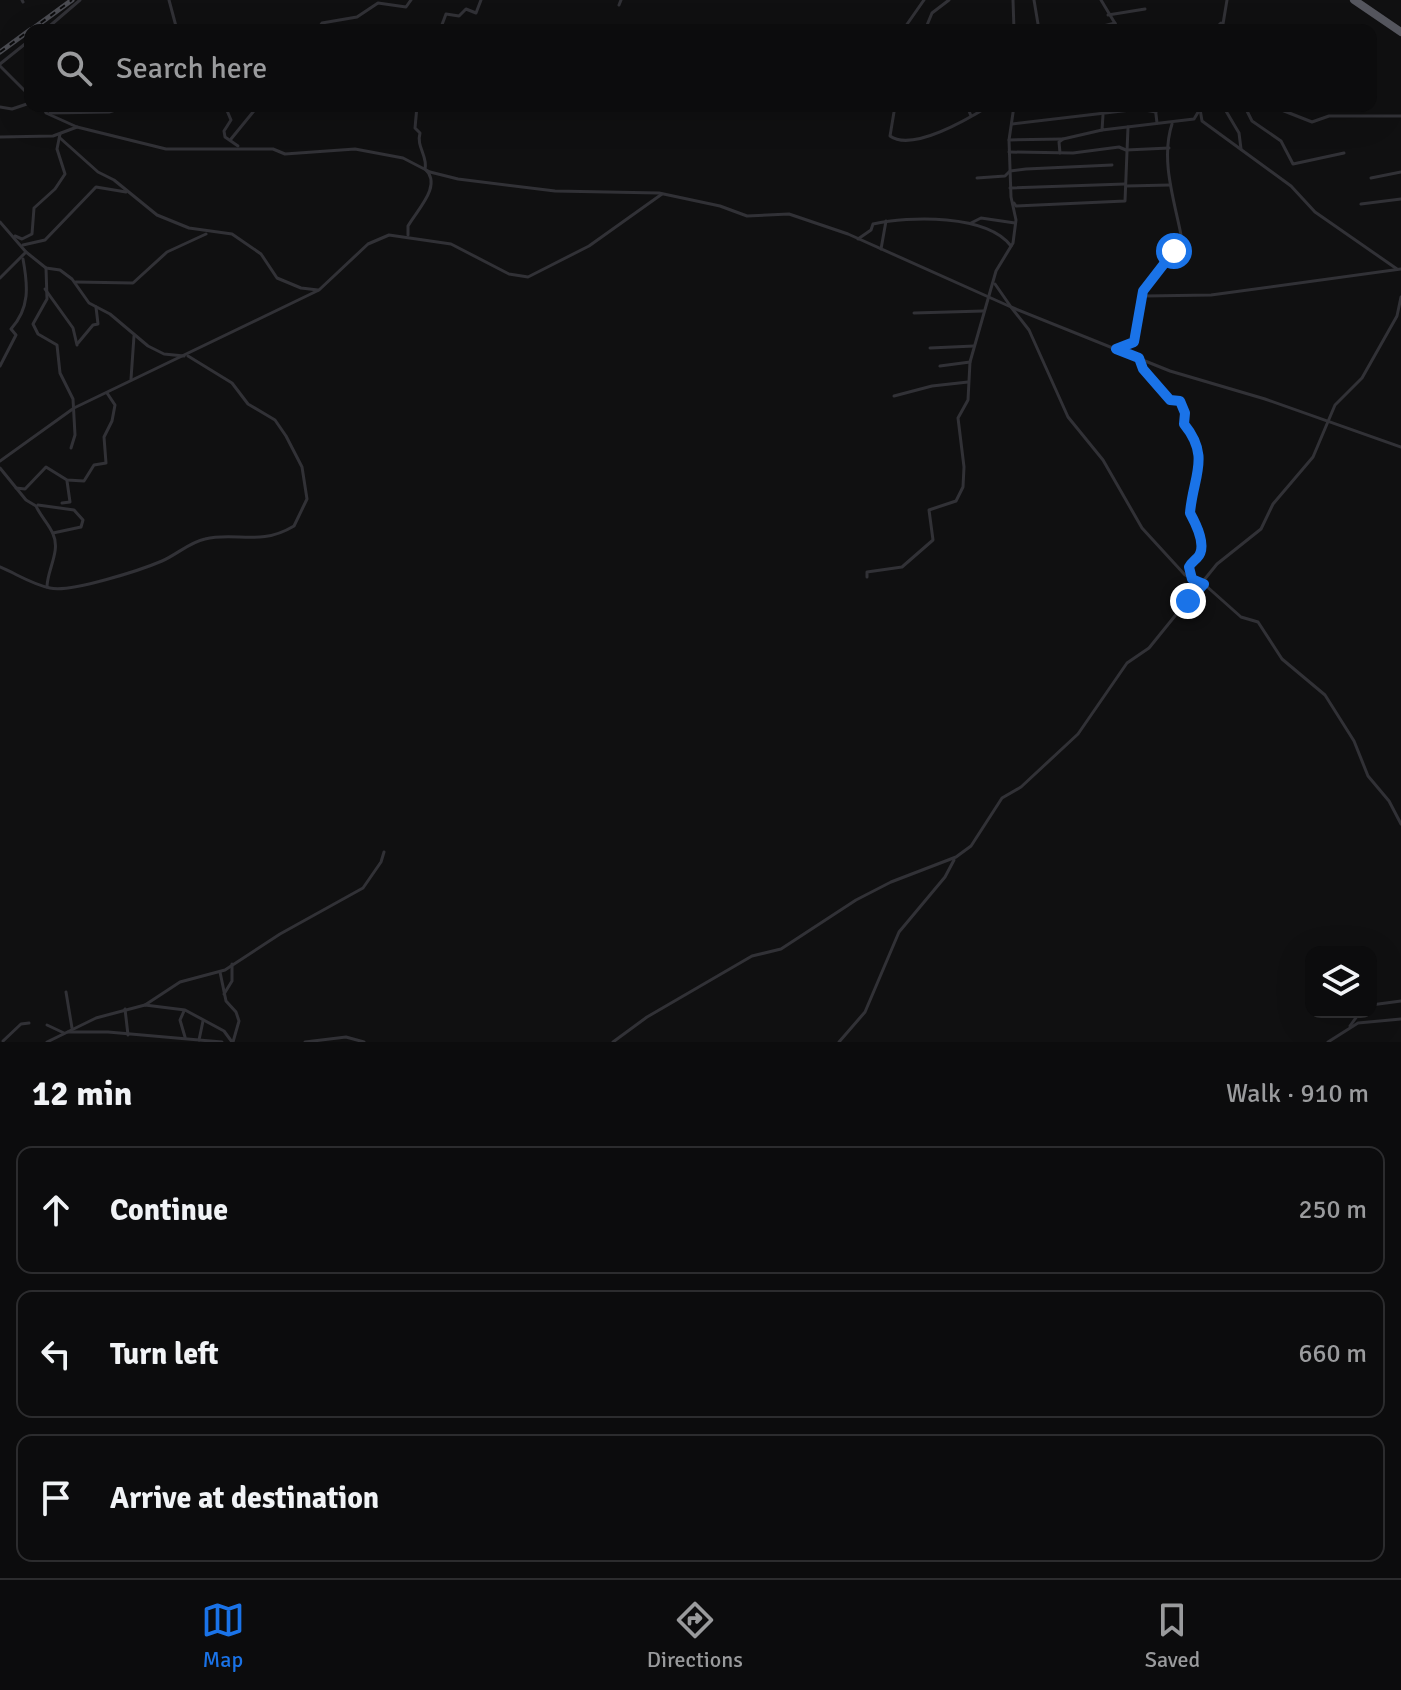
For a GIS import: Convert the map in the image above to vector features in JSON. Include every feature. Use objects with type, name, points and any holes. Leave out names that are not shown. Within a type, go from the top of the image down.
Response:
[{"type":"highway","points":[[1354,0],[1401,32]]},
{"type":"street","points":[[52,24],[80,0]]},
{"type":"street","points":[[169,0],[175,24]]},
{"type":"street","points":[[321,24],[357,17],[378,3],[406,7],[411,0]]},
{"type":"street","points":[[442,24],[446,14],[459,16],[466,9],[476,13],[481,0]]},
{"type":"street","points":[[619,5],[621,0]]},
{"type":"street","points":[[907,24],[924,0]]},
{"type":"street","points":[[927,24],[932,13],[948,0]]},
{"type":"street","points":[[1013,0],[1014,24]]},
{"type":"street","points":[[1034,0],[1038,24]]},
{"type":"street","points":[[1102,0],[1115,23],[1111,24]]},
{"type":"street","points":[[1221,23],[1227,0]]},
{"type":"street","points":[[1108,15],[1145,9]]},
{"type":"street","points":[[24,45],[0,65],[24,90]]},
{"type":"street","points":[[0,107],[12,109],[24,105]]},
{"type":"street","points":[[46,113],[109,112]]},
{"type":"street","points":[[228,112],[231,120],[224,131],[225,137],[241,148]]},
{"type":"street","points":[[223,148],[239,134],[253,112]]},
{"type":"street","points":[[408,236],[408,226],[419,213],[433,183],[425,169],[425,159],[418,143],[420,133],[415,128],[416,112]]},
{"type":"street","points":[[894,112],[890,136],[895,140],[921,138],[978,112]]},
{"type":"street","points":[[969,112],[971,116]]},
{"type":"street","points":[[867,577],[867,572],[907,564],[933,540],[930,508],[959,498],[964,467],[958,418],[968,400],[970,362],[983,311],[995,284],[996,271],[1011,247],[1015,223],[1009,152],[1013,112]]},
{"type":"street","points":[[1012,124],[1118,112]]},
{"type":"street","points":[[1156,112],[1154,122],[1163,124],[1169,132]]},
{"type":"street","points":[[1009,140],[1063,139],[1102,130],[1172,124],[1194,119],[1198,112]]},
{"type":"street","points":[[1200,112],[1202,121],[1291,186],[1315,212],[1400,270]]},
{"type":"street","points":[[1227,112],[1239,133],[1241,149]]},
{"type":"street","points":[[1247,112],[1252,121],[1281,141],[1291,163],[1344,153]]},
{"type":"street","points":[[1287,112],[1312,122],[1329,116],[1401,116]]},
{"type":"street","points":[[46,113],[77,127],[166,149],[273,149],[285,154],[355,149],[403,158],[425,169],[458,179],[542,190],[612,189],[662,194],[720,206],[747,216],[789,214],[858,239],[988,298],[1139,358],[1401,447]]},
{"type":"street","points":[[1102,130],[1103,115]]},
{"type":"street","points":[[1116,349],[1136,338],[1144,288],[1182,240],[1170,185],[1169,132],[1172,124]]},
{"type":"street","points":[[0,137],[60,136],[77,127]]},
{"type":"street","points":[[1011,199],[1016,206],[1125,201],[1128,127]]},
{"type":"street","points":[[60,136],[98,172],[170,222],[232,234],[258,250],[277,278],[301,288],[319,290]]},
{"type":"street","points":[[13,235],[22,239],[30,236],[34,208],[55,189],[65,174],[57,149],[60,136]]},
{"type":"street","points":[[1060,153],[1059,142],[1063,139]]},
{"type":"street","points":[[1009,152],[1169,148]]},
{"type":"street","points":[[977,178],[1005,176],[1010,171],[1112,165]]},
{"type":"street","points":[[1010,188],[1094,183],[1120,185],[1125,184],[1126,168]]},
{"type":"street","points":[[1371,178],[1401,172]]},
{"type":"street","points":[[1115,186],[1170,185]]},
{"type":"street","points":[[23,245],[45,240],[96,187],[119,193],[128,191]]},
{"type":"street","points":[[0,461],[74,408],[319,290],[368,244],[389,235],[451,244],[509,274],[528,277],[589,246],[662,194]]},
{"type":"street","points":[[1361,204],[1401,199]]},
{"type":"street","points":[[971,223],[981,218],[1015,223]]},
{"type":"street","points":[[858,239],[871,230],[873,224],[886,221],[971,223],[1004,238],[1011,247]]},
{"type":"street","points":[[881,249],[886,221]]},
{"type":"street","points":[[0,222],[26,252],[46,268],[67,275],[79,284],[133,283],[167,252],[212,232]]},
{"type":"street","points":[[0,278],[23,259],[26,252]]},
{"type":"street","points":[[0,366],[16,335],[11,329],[27,303],[28,281],[23,259]]},
{"type":"street","points":[[46,268],[43,311],[33,324],[38,334],[57,345],[60,373],[74,408],[75,435],[71,448]]},
{"type":"street","points":[[1145,296],[1211,295],[1400,270]]},
{"type":"street","points":[[0,567],[21,580],[47,587],[68,588],[116,578],[163,561],[204,539],[249,540],[283,532],[294,526],[307,500],[302,470],[276,422],[248,404],[221,374],[185,355],[164,354],[85,300],[67,275]]},
{"type":"street","points":[[995,284],[1029,330],[1068,417],[1103,460],[1142,528],[1179,569],[1204,584],[1237,614],[1258,622],[1282,659],[1325,695],[1354,741],[1368,776],[1389,801],[1401,824]]},
{"type":"street","points":[[45,289],[73,328],[77,345],[93,325],[98,324],[96,307]]},
{"type":"street","points":[[613,1042],[647,1017],[752,956],[781,949],[891,882],[956,857],[974,843],[1002,798],[1021,787],[1078,734],[1127,663],[1149,648],[1204,584],[1217,564],[1261,529],[1273,504],[1313,457],[1339,399],[1362,378],[1394,324],[1401,297]]},
{"type":"street","points":[[914,313],[983,311]]},
{"type":"street","points":[[130,381],[135,338],[132,333]]},
{"type":"street","points":[[930,348],[974,346]]},
{"type":"street","points":[[1139,358],[1143,369],[1170,400],[1180,401],[1185,413],[1184,424],[1192,431],[1197,443],[1200,471],[1190,513],[1197,523],[1200,553],[1189,567],[1192,579]]},
{"type":"street","points":[[940,366],[970,362]]},
{"type":"street","points":[[894,396],[932,386],[968,382]]},
{"type":"street","points":[[16,488],[25,489],[46,467],[67,480],[84,481],[94,465],[106,463],[104,437],[115,405],[107,393]]},
{"type":"street","points":[[0,468],[35,506],[53,533],[55,552],[47,587]]},
{"type":"street","points":[[62,503],[70,502],[67,480]]},
{"type":"street","points":[[35,506],[74,510],[83,520],[81,527],[53,533]]},
{"type":"street","points":[[145,1005],[180,982],[220,972],[363,888],[381,862],[384,852]]},
{"type":"street","points":[[839,1042],[865,1012],[899,932],[945,877],[956,857]]},
{"type":"street","points":[[223,995],[232,981],[232,964]]},
{"type":"street","points":[[220,972],[223,995],[238,1016],[233,1041]]},
{"type":"street","points":[[66,992],[72,1028]]},
{"type":"street","points":[[1377,1004],[1401,1001]]},
{"type":"street","points":[[47,1042],[72,1028],[145,1005],[185,1010],[224,1031],[233,1041],[241,1042]]},
{"type":"street","points":[[125,1009],[128,1035]]},
{"type":"street","points":[[185,1010],[180,1020],[185,1037]]},
{"type":"street","points":[[1348,1029],[1356,1018]]},
{"type":"street","points":[[1328,1042],[1358,1023],[1401,1019]]},
{"type":"street","points":[[199,1040],[203,1021]]},
{"type":"street","points":[[3,1041],[21,1024],[29,1023]]},
{"type":"street","points":[[47,1025],[65,1033],[185,1037],[222,1042]]},
{"type":"street","points":[[305,1042],[346,1037],[364,1042]]},
{"type":"railway","points":[[39,24],[72,0]]},
{"type":"railway","points":[[0,52],[24,34]]},
{"type":"route","points":[[1174,251],[1143,291],[1145,296],[1134,342],[1116,349],[1139,358],[1143,369],[1170,400],[1180,401],[1185,413],[1184,424],[1192,431],[1197,443],[1200,471],[1190,513],[1197,523],[1200,553],[1189,567],[1192,579],[1204,584],[1188,601]]}]
